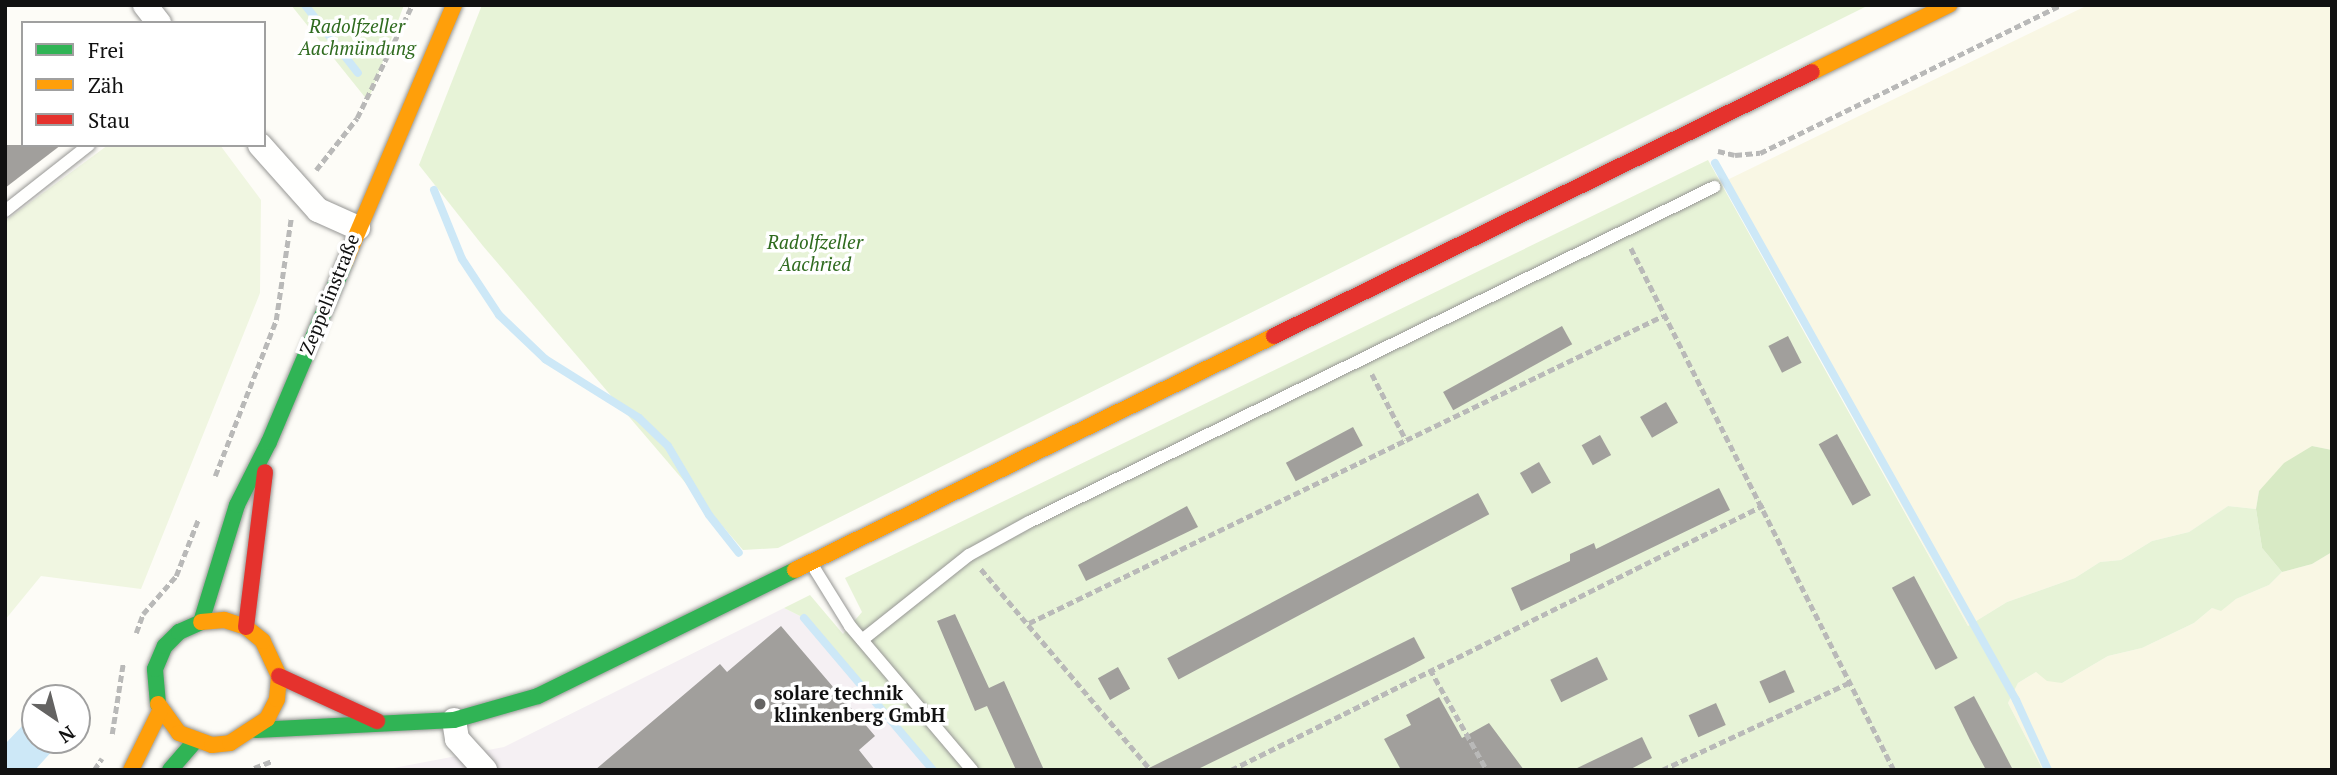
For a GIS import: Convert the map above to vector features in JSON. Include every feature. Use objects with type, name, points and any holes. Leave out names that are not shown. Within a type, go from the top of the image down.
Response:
[{"type":"main road","points":[[358,228],[454,5]]},
{"type":"main road","points":[[160,711],[179,733],[195,741],[230,743],[256,730],[454,720],[538,696],[1949,5]]},
{"type":"main road","name":"Zeppelinstraße","points":[[269,442],[358,228]]},
{"type":"main road","points":[[201,622],[237,505],[269,442]]},
{"type":"main road","points":[[246,627],[269,442]]},
{"type":"main road","points":[[131,770],[160,711],[155,669],[165,646],[179,632],[201,622],[224,620],[246,627],[263,641],[279,676],[276,699],[256,730]]},
{"type":"main road","points":[[279,676],[385,724]]},
{"type":"main road","points":[[170,770],[195,741]]},
{"type":"street","points":[[145,5],[157,21]]},
{"type":"street","name":"Zeppelinstraße","points":[[262,147],[318,210],[358,228]]},
{"type":"street","points":[[454,720],[457,739],[485,770]]},
{"type":"lane","points":[[5,211],[86,147]]},
{"type":"lane","points":[[862,640],[969,555],[1363,358],[1714,187]]},
{"type":"lane","points":[[810,561],[862,640],[972,770]]},
{"type":"path","points":[[214,479],[276,320],[289,225],[302,194],[357,118],[412,5]]},
{"type":"path","points":[[1623,232],[1663,316],[1763,505],[1894,770]]},
{"type":"path","points":[[1029,623],[1663,316]]},
{"type":"path","points":[[1363,358],[1406,440]]},
{"type":"path","points":[[1231,770],[1763,505]]},
{"type":"path","points":[[165,594],[200,515]]},
{"type":"path","points":[[969,555],[1151,770]]},
{"type":"path","points":[[1430,669],[1487,770]]},
{"type":"path","points":[[1662,770],[1851,682]]},
{"type":"path","points":[[94,770],[103,755]]},
{"type":"shaded area","points":[[2088,5],[2332,5],[2332,450],[2312,446],[2259,491],[2256,509],[2228,506],[2189,532],[2152,541],[2121,560],[2100,562],[2075,578],[2007,602],[1968,626],[1723,182]]},
{"type":"shaded area","points":[[2332,552],[2332,770],[2043,770],[2008,703],[2018,683],[2036,672],[2062,683],[2108,656],[2142,648],[2194,623],[2212,608],[2221,610],[2236,599],[2269,585],[2282,572],[2312,564]]},
{"type":"shaded area","points":[[784,608],[804,618],[933,770],[383,770],[504,747]]},
{"type":"green space","name":"Radolfzeller Aachmündung","points":[[291,5],[404,5],[368,101]]},
{"type":"green space","name":"Radolfzeller Aachried","points":[[482,5],[1869,5],[778,548],[743,550],[483,246],[419,165]]},
{"type":"green space","points":[[105,147],[221,147],[261,200],[260,293],[141,589],[41,576],[5,620],[5,221]]},
{"type":"green space","points":[[1708,160],[1968,626],[2007,602],[2075,578],[2100,562],[2121,560],[2152,541],[2189,532],[2228,506],[2256,509],[2262,548],[2282,572],[2269,585],[2236,599],[2221,611],[2212,608],[2194,623],[2142,648],[2108,656],[2062,683],[2047,681],[2036,672],[2018,683],[2008,703],[2043,770],[933,770],[804,618],[784,608],[810,595],[843,634],[862,612],[845,578]]},
{"type":"green space","points":[[2312,446],[2332,450],[2332,552],[2312,564],[2282,572],[2262,548],[2256,509],[2259,491],[2284,463]]},
{"type":"water","points":[[21,727],[21,754],[49,754],[35,770],[5,770],[5,744]]},
{"type":"building","points":[[5,145],[58,147],[5,188]]},
{"type":"building","points":[[1562,326],[1572,344],[1453,410],[1443,392]]},
{"type":"building","points":[[1788,336],[1802,363],[1782,373],[1768,346]]},
{"type":"building","points":[[1666,402],[1678,423],[1652,438],[1640,417]]},
{"type":"building","points":[[1353,427],[1363,446],[1296,481],[1286,463]]},
{"type":"building","points":[[1837,434],[1871,495],[1853,505],[1819,444]]},
{"type":"building","points":[[1600,435],[1611,455],[1593,465],[1582,445]]},
{"type":"building","points":[[1539,462],[1551,483],[1532,494],[1520,473]]},
{"type":"building","points":[[1719,488],[1730,510],[1521,611],[1511,588],[1570,561],[1570,554],[1594,543],[1596,549]]},
{"type":"building","points":[[1478,493],[1489,514],[1178,679],[1167,658]]},
{"type":"building","points":[[1187,506],[1198,527],[1086,581],[1078,565]]},
{"type":"building","points":[[1914,576],[1958,658],[1936,670],[1892,588]]},
{"type":"building","points":[[955,614],[989,688],[1004,681],[1044,770],[1016,770],[987,706],[975,711],[937,621]]},
{"type":"building","name":"solare technik klinkenberg GmbH","points":[[781,626],[875,736],[859,750],[875,770],[595,770],[720,664],[727,672]]},
{"type":"building","points":[[1414,637],[1425,658],[1406,668],[1196,770],[1145,770]]},
{"type":"building","points":[[1597,657],[1608,679],[1561,702],[1550,680]]},
{"type":"building","points":[[1118,667],[1130,689],[1110,700],[1098,678]]},
{"type":"building","points":[[1785,670],[1795,692],[1769,703],[1759,681]]},
{"type":"building","points":[[1974,696],[2013,770],[1986,770],[1970,740],[1954,707]]},
{"type":"building","points":[[1439,697],[1462,738],[1489,723],[1524,770],[1401,770],[1384,739],[1411,725],[1406,715]]},
{"type":"building","points":[[1716,703],[1726,725],[1698,737],[1689,715]]},
{"type":"building","points":[[1642,737],[1652,758],[1629,770],[1573,770]]},
{"type":"waterway","points":[[305,5],[358,73]]},
{"type":"waterway","points":[[1715,163],[2016,700],[2048,770]]},
{"type":"waterway","points":[[434,190],[462,259],[499,315],[545,359],[639,418],[668,446],[709,515],[739,553]]},
{"type":"waterway","points":[[804,618],[933,770]]},
{"type":"traffic: fast","points":[[158,704],[155,669],[165,646],[179,632],[201,622],[237,505],[269,442],[345,262]]},
{"type":"traffic: fast","points":[[256,730],[454,720],[538,696],[795,570]]},
{"type":"traffic: fast","points":[[170,770],[195,741]]},
{"type":"traffic: slow","points":[[345,262],[454,5]]},
{"type":"traffic: slow","points":[[1812,72],[1949,5]]},
{"type":"traffic: slow","points":[[795,570],[1274,336]]},
{"type":"traffic: slow","points":[[158,704],[179,733],[212,745],[230,743],[267,719],[277,699],[279,676],[263,641],[246,627],[224,620],[201,622]]},
{"type":"traffic: slow","points":[[131,770],[160,711]]},
{"type":"traffic: jam","points":[[1274,336],[1812,72]]},
{"type":"traffic: jam","points":[[246,627],[265,472]]},
{"type":"traffic: jam","points":[[279,676],[377,721]]},
{"type":"place","name":"solare technik klinkenberg GmbH","points":[[760,704]]}]
